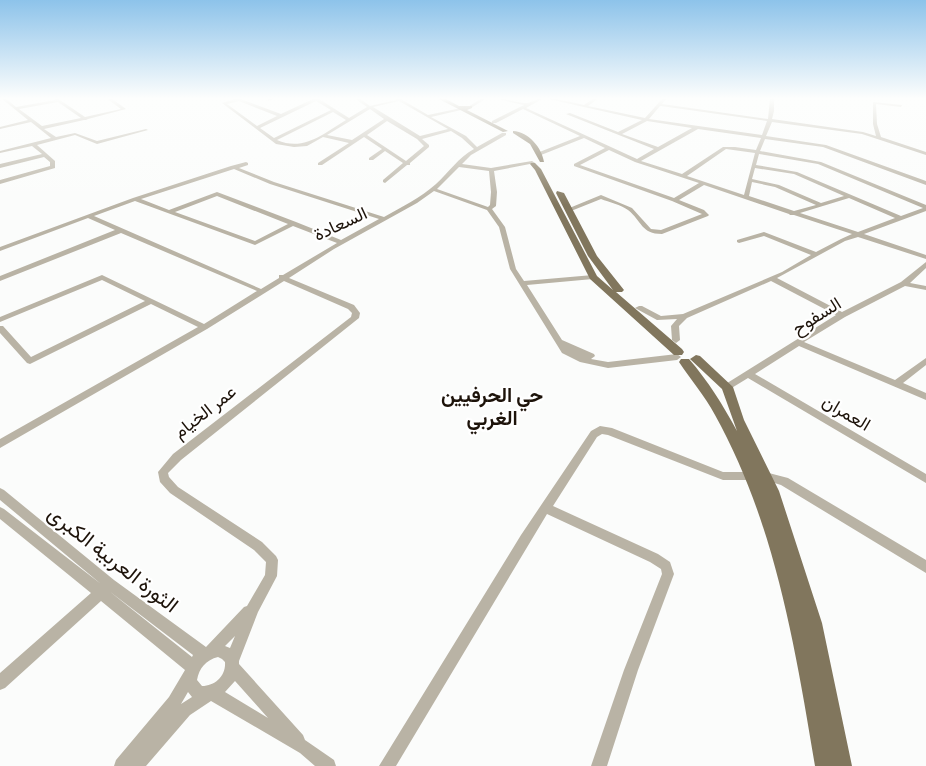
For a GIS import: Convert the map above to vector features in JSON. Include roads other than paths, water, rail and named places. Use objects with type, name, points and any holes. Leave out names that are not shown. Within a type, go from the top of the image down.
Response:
[{"type":"main road","points":[[509,134],[524,141],[569,210],[582,241],[602,272],[682,354],[758,476],[800,626],[825,766]]},
{"type":"main road","points":[[537,161],[538,169],[593,277],[682,354],[723,383],[758,476],[798,563],[822,662],[842,766]]},
{"type":"main road","points":[[701,383],[717,391],[723,383]]},
{"type":"street","points":[[49,134],[55,138]]},
{"type":"street","points":[[0,152],[77,134],[97,142],[131,134]]},
{"type":"street","points":[[266,134],[274,140],[299,147],[327,134]]},
{"type":"street","points":[[274,140],[287,134]]},
{"type":"street","points":[[385,181],[427,148],[419,138],[412,134]]},
{"type":"street","points":[[419,138],[436,134]]},
{"type":"street","points":[[458,134],[476,150]]},
{"type":"street","points":[[233,167],[272,183],[382,220],[433,189],[476,150],[507,134]]},
{"type":"street","points":[[575,134],[607,149],[682,177],[926,257]]},
{"type":"street","points":[[622,134],[658,148]]},
{"type":"street","points":[[637,161],[685,134]]},
{"type":"street","points":[[735,134],[830,147],[926,183]]},
{"type":"street","points":[[746,198],[765,134]]},
{"type":"street","points":[[858,134],[879,137],[926,154]]},
{"type":"street","points":[[320,164],[364,135],[408,164]]},
{"type":"street","points":[[323,136],[352,142]]},
{"type":"street","points":[[457,165],[491,170],[537,161],[582,137]]},
{"type":"street","points":[[0,141],[8,150]]},
{"type":"street","points":[[0,182],[53,166],[53,162],[33,144]]},
{"type":"street","points":[[682,177],[725,148],[758,152],[819,163],[925,210]]},
{"type":"street","points":[[371,159],[385,149]]},
{"type":"street","points":[[569,210],[601,197],[630,209],[649,230],[658,232],[706,215],[702,211],[674,200],[576,165],[607,149]]},
{"type":"street","points":[[0,166],[45,155]]},
{"type":"street","points":[[0,249],[135,199],[246,164]]},
{"type":"street","points":[[755,166],[795,173],[902,219]]},
{"type":"street","points":[[489,209],[493,206],[494,200],[491,170]]},
{"type":"street","points":[[750,180],[777,186],[821,205]]},
{"type":"street","points":[[674,200],[702,184]]},
{"type":"street","points":[[433,189],[489,209],[502,227],[511,262],[569,353],[583,360],[608,365],[682,354],[675,327],[684,316]]},
{"type":"street","points":[[171,211],[214,194],[338,241]]},
{"type":"street","points":[[792,214],[850,196]]},
{"type":"street","points":[[135,199],[257,243],[294,223]]},
{"type":"street","points":[[639,308],[660,318],[684,316],[771,278],[856,235],[925,210]]},
{"type":"street","points":[[88,216],[257,289]]},
{"type":"street","name":"السعادة","points":[[0,436],[202,326],[257,289],[338,241],[382,220]]},
{"type":"street","name":"السعادة","points":[[0,444],[382,220]]},
{"type":"street","points":[[0,279],[119,231]]},
{"type":"street","points":[[739,241],[764,234],[817,255]]},
{"type":"street","name":"السفوح","points":[[723,383],[750,375],[842,315],[904,284],[926,264]]},
{"type":"street","points":[[0,320],[102,277],[202,326]]},
{"type":"street","name":"عمر الخيام","points":[[232,664],[253,608],[271,576],[272,560],[243,534],[174,490],[164,479],[163,472],[177,457],[355,318],[356,313],[351,307],[282,277]]},
{"type":"street","points":[[523,283],[593,277]]},
{"type":"street","points":[[771,278],[842,315]]},
{"type":"street","points":[[904,284],[926,288]]},
{"type":"street","points":[[0,328],[30,362],[151,301]]},
{"type":"street","points":[[799,343],[926,397]]},
{"type":"street","points":[[896,384],[926,361]]},
{"type":"street","name":"العمران","points":[[750,375],[926,479]]},
{"type":"street","points":[[387,766],[545,508],[594,434],[600,430],[609,431],[723,476],[758,476],[798,489],[926,567]]},
{"type":"street","name":"الثورة العربية الكبرى","points":[[0,493],[105,588],[191,671]]},
{"type":"street","points":[[545,508],[654,558],[666,566],[668,574],[631,670],[599,766]]},
{"type":"street","name":"الثورة العربية الكبرى","points":[[0,512],[105,588],[207,653]]},
{"type":"street","points":[[0,683],[105,588]]},
{"type":"street","name":"عمر الخيام","points":[[207,653],[253,608]]},
{"type":"street","points":[[123,766],[174,702],[191,671],[207,653],[225,651],[232,664],[305,748]]},
{"type":"street","points":[[136,766],[185,710],[226,683],[232,664]]},
{"type":"street","points":[[191,671],[193,688],[198,693],[211,693],[305,748],[328,766]]},
{"type":"district","name":"حي الحرفيين الغربي","points":[[492,406]]}]
